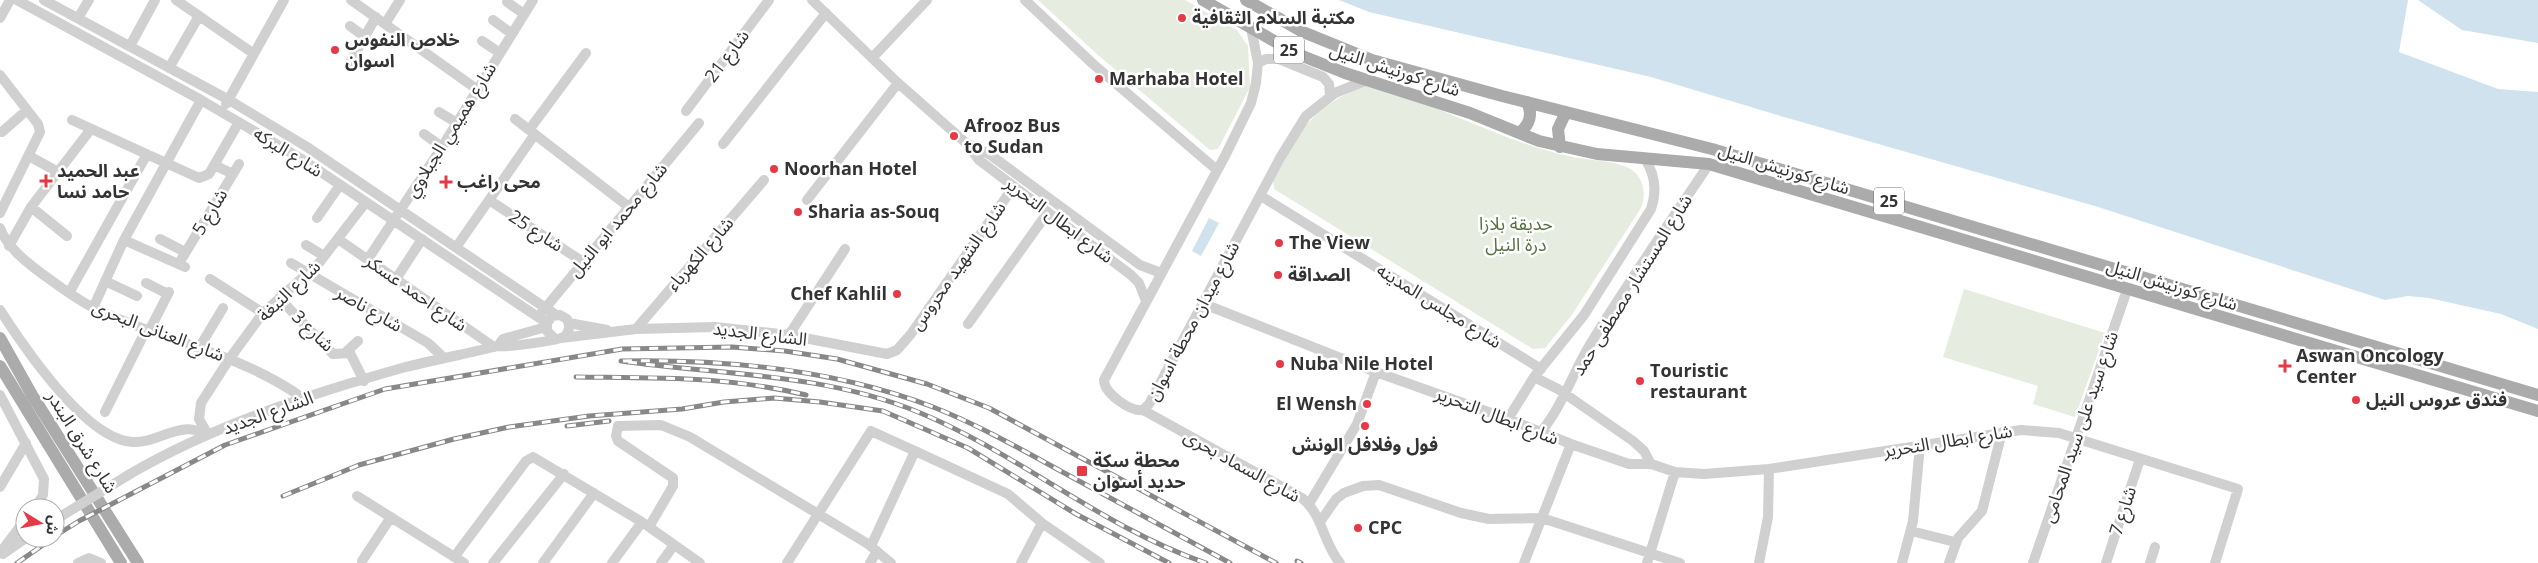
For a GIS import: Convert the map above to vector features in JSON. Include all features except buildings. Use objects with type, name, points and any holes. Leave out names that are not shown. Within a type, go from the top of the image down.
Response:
[{"type":"main road","name":"شارع كورنيش النيل","points":[[1203,0],[1294,54],[1367,80],[1442,103],[1560,147],[1597,154],[1709,164],[2538,412]]},
{"type":"main road","name":"شارع كورنيش النيل","points":[[1246,0],[1303,32],[1347,51],[1527,102],[1712,149],[2538,395]]},
{"type":"main road","points":[[1519,133],[1529,121],[1530,111],[1527,102]]},
{"type":"main road","points":[[1560,147],[1558,129],[1566,112]]},
{"type":"main road","name":"شارع شرق البندر","points":[[0,338],[32,396],[138,563]]},
{"type":"main road","name":"شارع شرق البندر","points":[[0,366],[121,563]]},
{"type":"street","points":[[0,18],[10,0]]},
{"type":"street","name":"شارع البركه","points":[[17,0],[239,122],[394,220],[538,316],[546,325]]},
{"type":"street","name":"شارع البركه","points":[[44,0],[229,100],[307,147],[457,246],[556,315]]},
{"type":"street","points":[[78,18],[89,0]]},
{"type":"street","points":[[130,46],[155,0]]},
{"type":"street","points":[[176,0],[254,54]]},
{"type":"street","points":[[222,112],[284,0]]},
{"type":"street","points":[[351,0],[478,90]]},
{"type":"street","points":[[385,24],[400,0]]},
{"type":"street","name":"شارع هميمي الجبلاوي","points":[[368,259],[457,123],[533,0]]},
{"type":"street","name":"شارع 21","points":[[686,111],[769,0]]},
{"type":"street","name":"شارع ابطال التحرير","points":[[812,0],[898,83],[966,143],[989,154],[1140,266],[1162,273]]},
{"type":"street","points":[[872,58],[927,0]]},
{"type":"street","points":[[1025,0],[1093,64],[1217,170]]},
{"type":"street","points":[[507,2],[524,14]]},
{"type":"street","points":[[723,144],[826,13]]},
{"type":"street","points":[[170,68],[199,16]]},
{"type":"street","points":[[348,66],[376,17]]},
{"type":"street","points":[[493,20],[512,34]]},
{"type":"street","points":[[350,26],[365,36]]},
{"type":"street","name":"شارع ميدان محطة اسوان","points":[[1252,28],[1258,63],[1256,83],[1251,102],[1217,170],[1106,375],[1104,385],[1109,394],[1135,409],[1143,410],[1149,404],[1306,116],[1330,96],[1367,80]]},
{"type":"street","points":[[482,41],[500,53]]},
{"type":"street","points":[[457,246],[586,53]]},
{"type":"street","points":[[1258,63],[1270,58],[1279,59],[1322,77],[1329,84],[1330,96]]},
{"type":"street","points":[[0,77],[38,124],[40,132],[0,213]]},
{"type":"street","points":[[807,200],[898,83]]},
{"type":"street","points":[[93,308],[124,240],[201,100]]},
{"type":"street","points":[[2,132],[27,110]]},
{"type":"street","points":[[439,112],[457,123]]},
{"type":"street","points":[[515,119],[629,207]]},
{"type":"street","points":[[72,120],[199,178],[209,174],[239,122]]},
{"type":"street","name":"شارع محمد ابو النيل","points":[[538,316],[699,123]]},
{"type":"street","points":[[10,246],[31,208],[91,129]]},
{"type":"street","points":[[424,134],[442,146]]},
{"type":"street","name":"شارع ابطال التحرير","points":[[966,143],[974,156],[1131,275],[1139,283],[1146,301]]},
{"type":"street","points":[[69,293],[147,154]]},
{"type":"street","points":[[29,156],[58,172]]},
{"type":"street","name":"شارع المستشار مصطفى حمد","points":[[1508,419],[1538,373],[1584,315],[1651,209],[1655,195],[1654,180],[1645,159]]},
{"type":"street","name":"شارع 5","points":[[184,260],[238,164]]},
{"type":"street","name":"شارع المستشار مصطفى حمد","points":[[1541,432],[1551,420],[1566,394],[1590,344],[1709,164]]},
{"type":"street","points":[[214,165],[232,174]]},
{"type":"street","name":"شارع الكهرباء","points":[[636,329],[764,180]]},
{"type":"street","points":[[317,218],[340,185]]},
{"type":"street","name":"شارع الشهيد محروس","points":[[901,346],[1014,186]]},
{"type":"street","name":"شارع مجلس المدينه","points":[[1261,196],[1538,373]]},
{"type":"street","name":"شارع 25","points":[[489,200],[583,262]]},
{"type":"street","name":"شارع النبغة","points":[[207,435],[202,427],[199,411],[202,402],[230,358],[263,313],[308,274],[366,202]]},
{"type":"street","points":[[31,208],[67,236]]},
{"type":"street","points":[[968,324],[1048,212]]},
{"type":"street","name":"شارع العنانى البحرى","points":[[0,228],[10,246],[32,266],[93,308],[148,330],[230,358],[284,385],[304,399]]},
{"type":"street","points":[[160,239],[184,260]]},
{"type":"street","name":"شارع احمد عسكر","points":[[338,239],[496,347]]},
{"type":"street","points":[[396,279],[422,239]]},
{"type":"street","points":[[124,240],[184,260]]},
{"type":"street","points":[[306,245],[324,256]]},
{"type":"street","points":[[790,336],[845,249]]},
{"type":"street","name":"شارع ناصر","points":[[291,263],[428,343],[444,358]]},
{"type":"street","points":[[210,278],[263,313]]},
{"type":"street","points":[[105,281],[136,296]]},
{"type":"street","points":[[105,412],[168,293],[146,283]]},
{"type":"street","name":"شارع سيد على سيد المحامى","points":[[2033,563],[2127,290]]},
{"type":"street","name":"شارع 3","points":[[279,298],[331,352],[351,354],[364,381]]},
{"type":"street","name":"شارع ابطال التحرير","points":[[1204,304],[1376,372],[1508,419],[1571,444],[1629,464],[1651,464],[1675,472],[1704,474],[1768,469],[2002,432],[2039,430],[2076,438],[2238,489],[2215,563]]},
{"type":"street","points":[[199,348],[223,308]]},
{"type":"street","points":[[0,310],[45,373],[73,405],[104,433],[131,442],[149,441],[187,428],[207,435]]},
{"type":"street","points":[[556,315],[564,317],[569,323],[568,332],[557,338],[548,334],[546,325],[556,315]]},
{"type":"street","name":"الشارع الجديد","points":[[569,323],[615,331]]},
{"type":"street","name":"الشارع الجديد","points":[[496,347],[503,339],[546,325]]},
{"type":"street","name":"الشارع الجديد","points":[[65,514],[159,457],[207,435],[304,399],[444,358],[496,347],[510,347],[557,338],[636,329],[715,327],[790,336],[881,355],[892,352],[901,346]]},
{"type":"street","points":[[346,352],[358,341]]},
{"type":"street","points":[[1309,504],[1348,442],[1357,424],[1376,372]]},
{"type":"street","points":[[1538,373],[1639,445],[1651,464]]},
{"type":"street","points":[[0,395],[44,478],[40,498]]},
{"type":"street","name":"شارع السماد بحرى","points":[[1143,410],[1309,504],[1320,522],[1327,542],[1340,563]]},
{"type":"street","points":[[612,563],[645,525],[674,482],[671,476],[618,441],[616,436],[618,426],[655,424],[672,428],[874,548],[891,563]]},
{"type":"street","points":[[786,563],[871,432],[1001,490],[1042,523],[1100,563]]},
{"type":"street","points":[[1948,563],[1955,542],[1982,511],[2002,432]]},
{"type":"street","points":[[0,487],[26,442]]},
{"type":"street","points":[[1524,563],[1571,444]]},
{"type":"street","points":[[1902,563],[1911,531],[1920,445]]},
{"type":"street","points":[[870,563],[874,548],[915,451]]},
{"type":"street","points":[[455,556],[526,461],[531,457],[538,458],[564,474],[645,525],[700,563]]},
{"type":"street","name":"شارع 7","points":[[2106,563],[2140,459]]},
{"type":"street","points":[[1759,563],[1768,517],[1768,469]]},
{"type":"street","points":[[1648,558],[1675,472]]},
{"type":"street","points":[[493,563],[564,474]]},
{"type":"street","points":[[1320,522],[1336,499],[1363,486],[1386,487],[1462,513],[1489,519],[1542,518],[1648,558],[1680,563]]},
{"type":"street","points":[[543,563],[594,493]]},
{"type":"street","points":[[357,496],[464,563]]},
{"type":"street","points":[[362,561],[391,517]]},
{"type":"street","points":[[1021,563],[1042,523]]},
{"type":"street","points":[[1911,531],[1955,542]]},
{"type":"street","points":[[0,554],[15,534]]},
{"type":"street","points":[[0,554],[15,545]]},
{"type":"street","points":[[661,563],[674,545]]},
{"type":"street","points":[[2150,563],[2155,547]]},
{"type":"street","points":[[78,563],[89,558],[101,563]]},
{"type":"green space","points":[[1038,0],[1185,0],[1237,30],[1248,46],[1250,87],[1218,149],[1210,150],[1098,55]]},
{"type":"green space","name":"حديقة بلازا درة النيل","points":[[1371,85],[1397,93],[1521,142],[1573,157],[1619,164],[1632,170],[1640,178],[1644,193],[1641,208],[1571,316],[1545,348],[1533,349],[1274,189],[1273,181],[1293,144],[1315,116],[1339,98],[1359,88]]},
{"type":"green space","points":[[1964,289],[2105,333],[2075,417],[2033,404],[2038,386],[1943,357]]},
{"type":"water","points":[[1339,0],[2408,0],[2399,52],[2498,89],[2538,92],[2538,329],[2501,314],[2429,298],[2408,296],[2385,300],[2095,206],[1651,77],[1369,12]]},
{"type":"water","points":[[2418,0],[2538,0],[2538,43],[2462,30]]},
{"type":"water","points":[[1209,218],[1219,223],[1201,256],[1192,251]]},
{"type":"railway","points":[[65,530],[225,445],[385,389],[622,349],[732,347],[785,351],[837,359],[927,384],[989,408],[1276,563]]},
{"type":"railway","points":[[1206,563],[1168,548],[1096,511],[991,448],[955,429],[918,412],[882,399],[809,382],[621,361],[700,362],[779,369],[818,375],[895,394],[933,407],[984,430],[1230,563]]},
{"type":"railway","points":[[576,377],[720,381],[748,384],[806,395]]},
{"type":"railway","points":[[283,496],[359,465],[454,439],[509,427],[589,416],[682,409],[724,402],[774,398],[883,411],[968,448],[1076,514],[1169,563]]},
{"type":"railway","points":[[567,426],[609,421]]},
{"type":"railway","points":[[17,563],[39,548]]},
{"type":"railway","points":[[1297,561],[1301,563]]},
{"type":"place","name":"مكتبة السلام الثقافية","points":[[1182,18]]},
{"type":"place","name":"خلاص النفوس اسوان","points":[[335,50]]},
{"type":"place","name":"Marhaba Hotel","points":[[1099,79]]},
{"type":"place","name":"Afrooz Bus to Sudan","points":[[954,136]]},
{"type":"place","name":"Noorhan Hotel","points":[[774,169]]},
{"type":"place","name":"عبد الحميد حامد نسا","points":[[46,181]]},
{"type":"place","name":"محى راغب","points":[[446,182]]},
{"type":"place","name":"Sharia as-Souq","points":[[798,212]]},
{"type":"place","name":"The View","points":[[1279,243]]},
{"type":"place","name":"الصداقة","points":[[1278,275]]},
{"type":"place","name":"Chef Kahlil","points":[[897,294]]},
{"type":"place","name":"Nuba Nile Hotel","points":[[1280,364]]},
{"type":"place","name":"Aswan Oncology Center","points":[[2285,366]]},
{"type":"place","name":"Touristic restaurant","points":[[1640,381]]},
{"type":"place","name":"فندق عروس النيل","points":[[2356,400]]},
{"type":"place","name":"El Wensh","points":[[1367,404]]},
{"type":"place","name":"فول وفلافل الونش","points":[[1365,426]]},
{"type":"place","name":"محطة سكة حديد أسوان","points":[[1082,471]]},
{"type":"place","name":"CPC","points":[[1358,528]]}]
